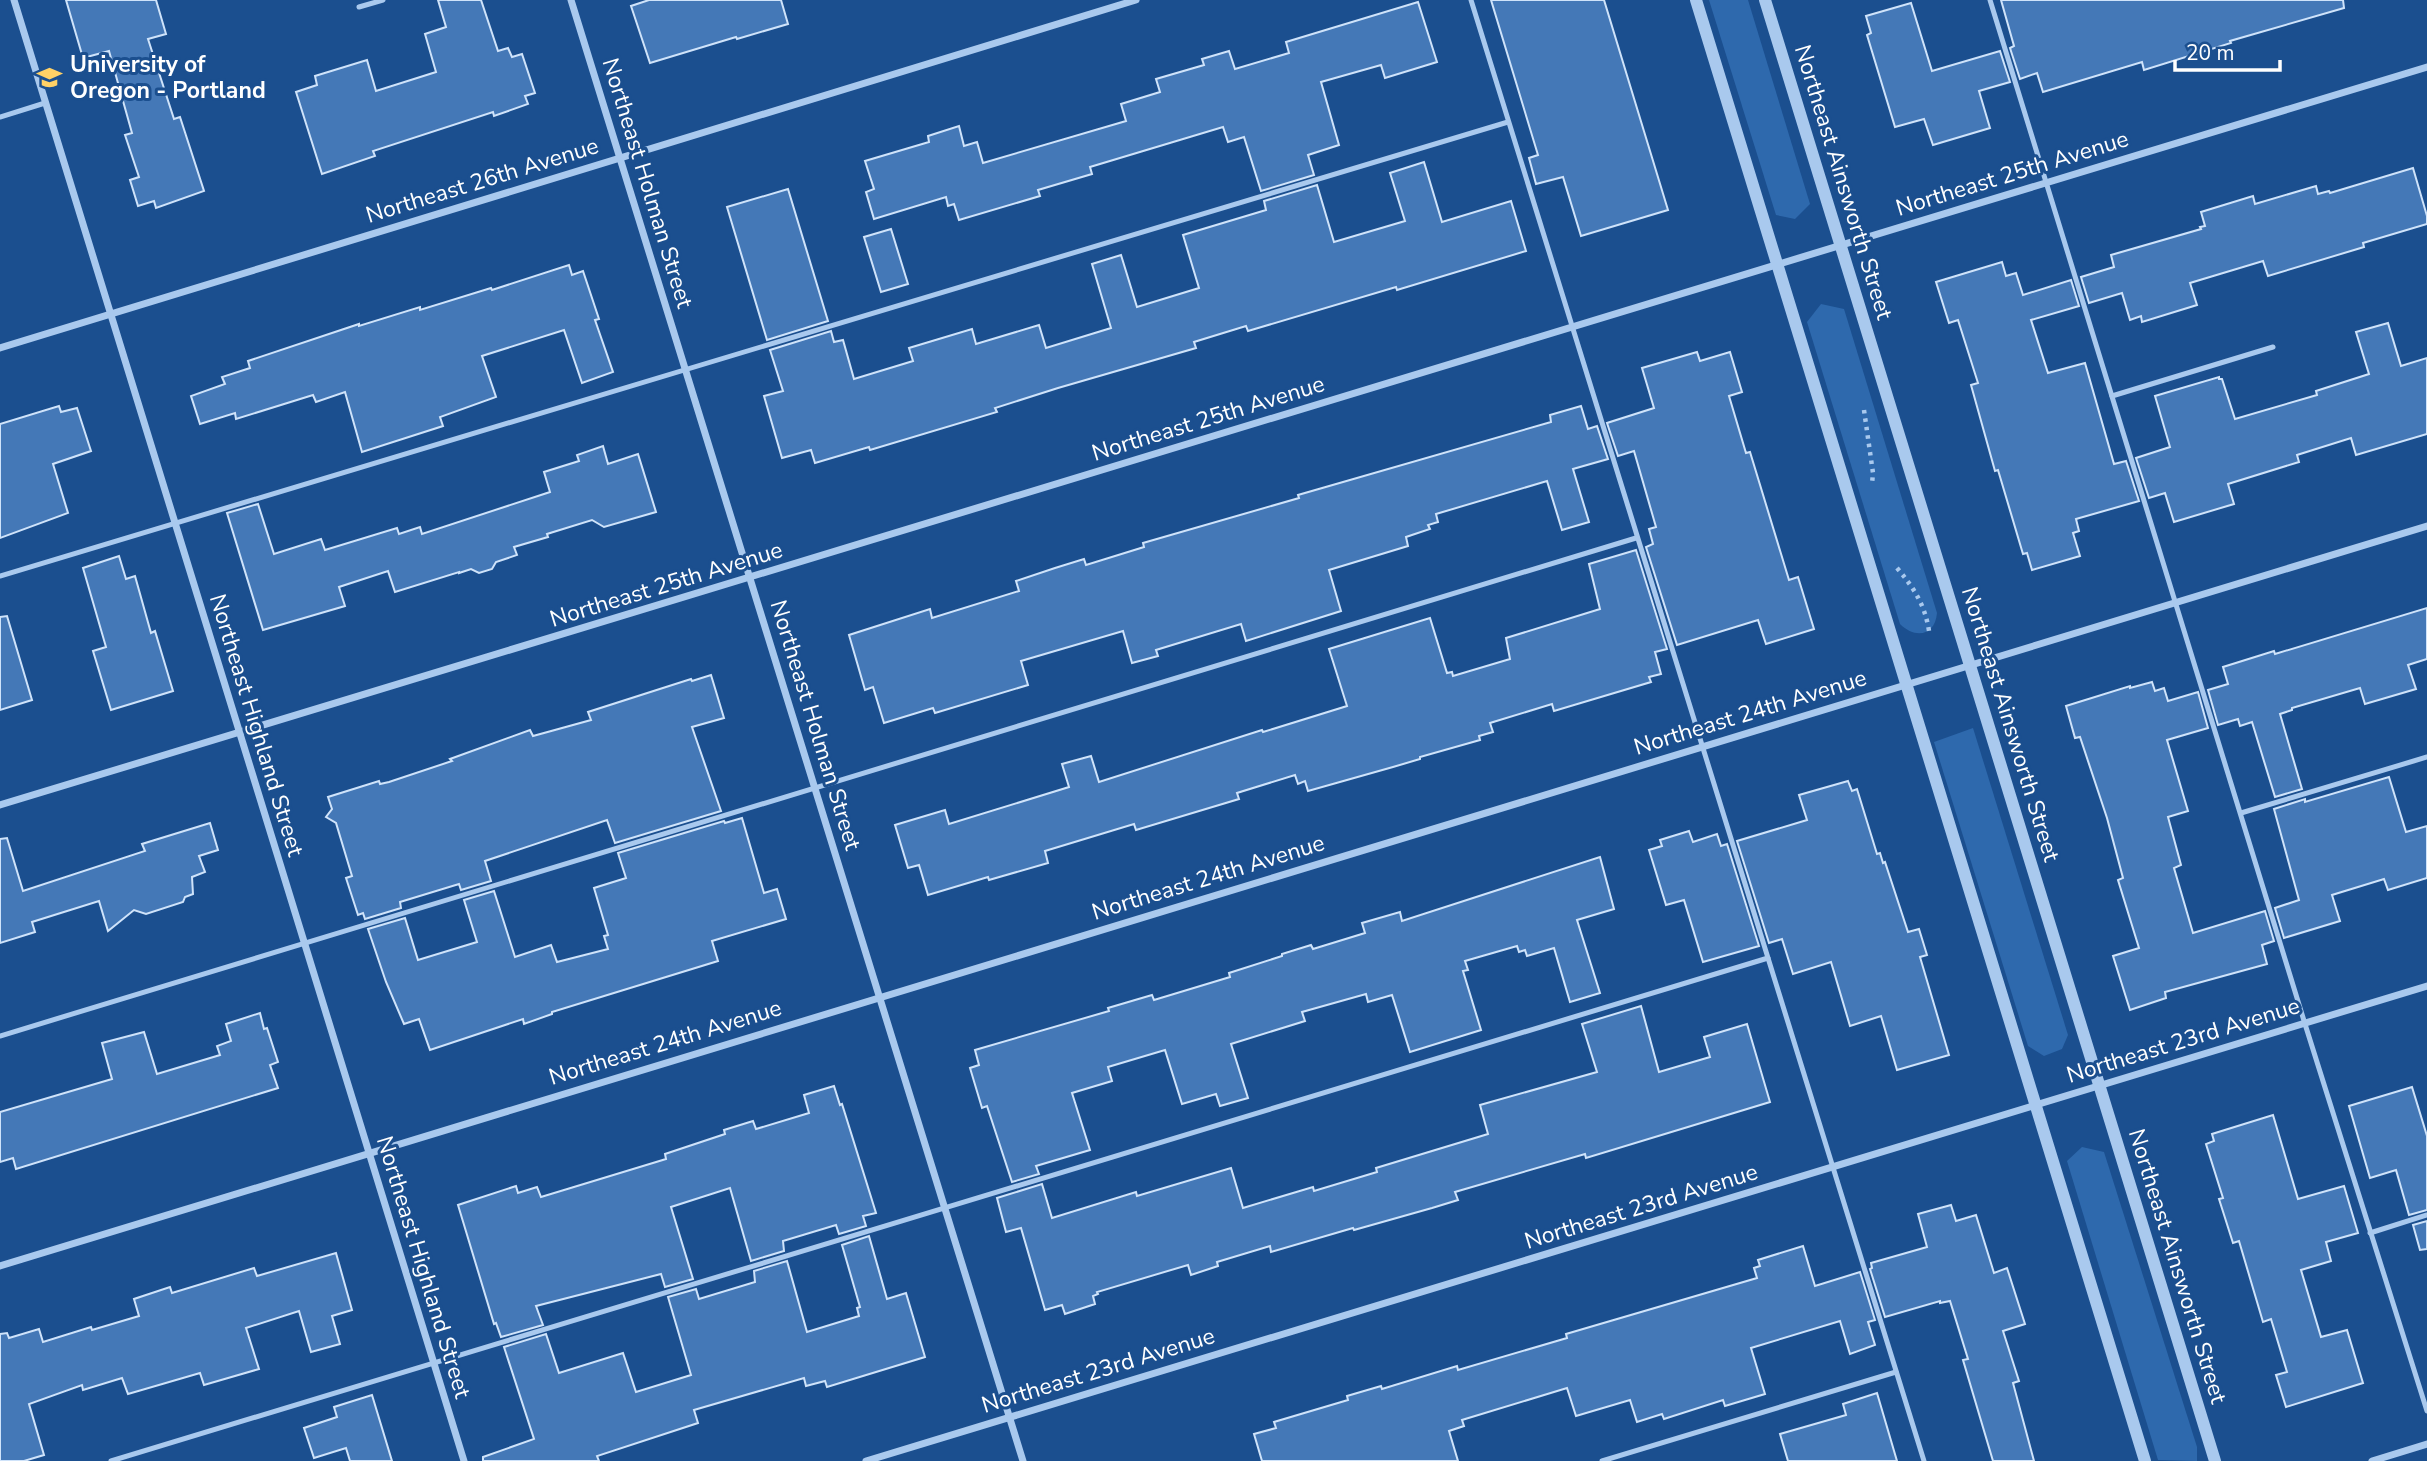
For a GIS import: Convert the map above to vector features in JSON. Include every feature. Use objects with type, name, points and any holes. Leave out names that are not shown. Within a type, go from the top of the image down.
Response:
[{"type":"street","name":"Northeast Highland Street","points":[[14,0],[464,1461]]},
{"type":"street","name":"Northeast Holman Street","points":[[571,0],[1023,1461]]},
{"type":"street","name":"Northeast 26th Avenue","points":[[0,348],[1136,0]]},
{"type":"street","points":[[1696,0],[2145,1461]]},
{"type":"street","name":"Northeast Ainsworth Street","points":[[1765,0],[2215,1461]]},
{"type":"street","name":"Northeast 25th Avenue","points":[[0,805],[2427,67]]},
{"type":"street","name":"Northeast 24th Avenue","points":[[0,1266],[2427,526]]},
{"type":"street","name":"Northeast 23rd Avenue","points":[[866,1461],[2427,986]]},
{"type":"street","points":[[2372,1461],[2427,1444]]},
{"type":"lane","points":[[359,8],[383,0]]},
{"type":"lane","points":[[1471,0],[1924,1461]]},
{"type":"lane","points":[[1990,0],[2427,1412]]},
{"type":"lane","points":[[0,117],[45,103]]},
{"type":"lane","points":[[0,576],[1508,122]]},
{"type":"lane","points":[[2112,396],[2273,347]]},
{"type":"lane","points":[[0,1036],[1636,538]]},
{"type":"lane","points":[[2241,813],[2427,757]]},
{"type":"lane","points":[[111,1461],[1768,958]]},
{"type":"lane","points":[[2370,1233],[2427,1215]]},
{"type":"lane","points":[[1602,1461],[1896,1372]]},
{"type":"path","points":[[1863,404],[1873,473],[1870,492]]},
{"type":"path","points":[[1891,560],[1919,597],[1927,614],[1929,632]]},
{"type":"shaded area","points":[[1709,0],[1748,0],[1810,204],[1795,219],[1776,215]]},
{"type":"shaded area","points":[[1821,304],[1844,309],[1937,613],[1932,627],[1923,633],[1912,632],[1900,624],[1807,322]]},
{"type":"shaded area","points":[[1973,728],[2068,1035],[2062,1049],[2044,1056],[2028,1046],[1934,742]]},
{"type":"shaded area","points":[[2082,1147],[2104,1152],[2197,1447],[2197,1461],[2158,1460],[2067,1161]]},
{"type":"building","points":[[66,0],[156,0],[166,34],[148,39],[174,119],[180,117],[204,191],[156,208],[154,201],[138,206],[130,180],[139,177],[125,135],[132,133],[109,51],[83,58]]},
{"type":"building","points":[[438,0],[481,0],[498,51],[508,48],[512,57],[522,54],[535,93],[525,96],[528,104],[494,116],[493,112],[373,151],[375,156],[322,174],[296,92],[317,85],[315,76],[367,60],[376,91],[436,72],[425,34],[446,27]]},
{"type":"building","points":[[649,0],[781,0],[788,24],[650,63],[631,6]]},
{"type":"building","points":[[1491,0],[1604,0],[1668,210],[1581,236],[1563,177],[1536,184],[1529,158],[1538,155]]},
{"type":"building","points":[[2001,0],[2343,0],[2344,8],[2230,41],[2231,43],[2144,70],[2142,62],[2043,92],[2037,73],[2020,79],[2010,48],[2014,46]]},
{"type":"building","points":[[1418,2],[1437,62],[1385,78],[1381,65],[1321,82],[1339,145],[1308,155],[1314,175],[1261,191],[1244,137],[1228,142],[1223,127],[1090,167],[1092,174],[1038,190],[1040,196],[959,220],[954,204],[948,206],[946,197],[874,219],[866,192],[874,189],[865,161],[929,142],[928,136],[959,126],[964,146],[977,142],[983,163],[1126,121],[1121,104],[1160,92],[1156,79],[1204,65],[1202,59],[1229,51],[1235,69],[1289,53],[1286,42]]},
{"type":"building","points":[[1911,3],[1932,71],[2000,51],[2010,82],[1979,91],[1990,128],[1933,145],[1924,119],[1895,127],[1867,35],[1871,33],[1866,16]]},
{"type":"building","points":[[1424,162],[1442,222],[1511,201],[1526,251],[1248,331],[1246,326],[1194,342],[1196,348],[1058,388],[995,408],[997,412],[870,450],[869,447],[815,463],[811,450],[782,458],[764,396],[783,391],[770,350],[831,331],[834,342],[843,340],[854,379],[913,361],[909,348],[972,329],[976,344],[1039,325],[1046,348],[1111,328],[1092,264],[1121,255],[1137,307],[1199,288],[1183,235],[1266,210],[1264,201],[1317,185],[1334,242],[1405,221],[1390,173]]},
{"type":"building","points":[[2413,168],[2427,224],[2363,243],[2364,247],[2268,276],[2263,261],[2190,283],[2197,305],[2142,322],[2141,316],[2130,320],[2122,293],[2089,303],[2081,277],[2114,267],[2111,255],[2201,229],[2200,227],[2205,226],[2201,212],[2253,196],[2255,204],[2316,186],[2318,194],[2330,193]]},
{"type":"building","points":[[788,189],[828,321],[767,340],[727,207]]},
{"type":"building","points":[[891,229],[908,284],[881,292],[864,237]]},
{"type":"building","points":[[2002,262],[2006,276],[2016,273],[2023,295],[2071,280],[2079,306],[2031,320],[2048,373],[2085,363],[2114,464],[2126,461],[2139,501],[2076,519],[2079,531],[2073,533],[2080,556],[2032,570],[2027,553],[2023,554],[1998,470],[1995,471],[1971,385],[1978,383],[1958,320],[1949,323],[1936,282]]},
{"type":"building","points":[[569,265],[572,275],[583,271],[599,319],[595,320],[613,372],[582,383],[564,330],[482,356],[496,397],[440,417],[443,426],[362,452],[345,392],[316,402],[313,395],[236,419],[235,413],[200,424],[191,396],[225,384],[222,377],[250,368],[248,361],[359,324],[420,307],[420,310],[491,288],[492,290]]},
{"type":"building","points":[[2388,323],[2401,366],[2427,358],[2427,434],[2356,455],[2351,438],[2297,455],[2299,462],[2228,484],[2234,504],[2174,522],[2165,493],[2149,498],[2136,458],[2170,447],[2155,396],[2219,377],[2235,419],[2317,395],[2316,391],[2369,374],[2356,332]]},
{"type":"building","points":[[1697,352],[1700,361],[1730,352],[1742,392],[1729,396],[1746,453],[1750,452],[1789,580],[1798,577],[1814,629],[1766,644],[1758,620],[1677,645],[1646,547],[1653,544],[1649,529],[1656,527],[1634,451],[1618,456],[1607,423],[1654,408],[1642,368]]},
{"type":"building","points":[[59,406],[61,412],[77,408],[91,451],[53,464],[68,513],[0,538],[0,424]]},
{"type":"building","points":[[1581,406],[1588,429],[1597,426],[1608,459],[1573,469],[1589,522],[1562,530],[1547,481],[1436,514],[1438,522],[1428,525],[1430,529],[1406,537],[1408,546],[1329,570],[1341,611],[1246,641],[1241,624],[1156,650],[1158,656],[1132,663],[1123,631],[1021,661],[1028,685],[935,713],[933,708],[884,723],[873,687],[865,690],[849,635],[930,609],[932,618],[1019,591],[1016,581],[1055,568],[1084,559],[1086,565],[1144,547],[1143,543],[1299,498],[1298,495],[1551,422],[1550,415]]},
{"type":"building","points":[[603,446],[608,464],[638,454],[656,512],[604,527],[592,520],[514,547],[517,555],[496,562],[492,569],[479,573],[471,569],[395,592],[388,571],[339,587],[345,606],[263,630],[227,513],[258,504],[274,554],[321,539],[325,550],[397,528],[399,534],[420,527],[422,534],[550,492],[544,472],[579,461],[577,455]]},
{"type":"building","points":[[1636,550],[1667,649],[1655,652],[1661,674],[1649,677],[1651,682],[1554,711],[1552,704],[1490,723],[1493,732],[1479,736],[1480,740],[1308,791],[1305,781],[1298,784],[1295,775],[1237,793],[1239,799],[1136,830],[1134,824],[1045,851],[1048,863],[989,880],[988,877],[928,895],[919,865],[908,868],[895,825],[945,810],[949,824],[1069,787],[1062,764],[1091,756],[1099,782],[1347,706],[1329,649],[1430,618],[1447,673],[1452,672],[1453,676],[1510,659],[1506,638],[1600,609],[1589,564]]},
{"type":"building","points":[[119,556],[126,579],[135,576],[151,633],[155,631],[173,691],[111,710],[93,651],[106,647],[83,568]]},
{"type":"building","points":[[2427,608],[2427,659],[2408,665],[2416,689],[2365,704],[2360,688],[2280,714],[2302,789],[2275,797],[2252,722],[2240,726],[2238,719],[2218,725],[2208,690],[2228,684],[2223,667]]},
{"type":"building","points":[[7,616],[32,700],[0,710],[0,617]]},
{"type":"building","points":[[711,675],[724,718],[692,727],[721,811],[615,843],[607,820],[485,861],[491,881],[461,890],[459,884],[400,902],[401,908],[365,919],[363,913],[358,915],[346,878],[352,876],[336,823],[326,817],[332,809],[328,797],[379,781],[380,784],[389,782],[530,730],[533,736],[591,720],[588,712]]},
{"type":"building","points":[[2152,682],[2155,691],[2164,688],[2168,701],[2198,692],[2208,728],[2167,740],[2188,811],[2168,817],[2181,865],[2174,868],[2193,933],[2265,911],[2274,941],[2262,945],[2267,964],[2165,992],[2166,998],[2130,1010],[2113,956],[2139,948],[2118,880],[2123,878],[2107,818],[2080,737],[2075,738],[2066,706]]},
{"type":"building","points":[[2389,777],[2406,832],[2427,826],[2427,878],[2388,890],[2384,879],[2332,895],[2340,921],[2284,938],[2275,908],[2299,900],[2274,809]]},
{"type":"building","points":[[1848,781],[1852,791],[1857,789],[1877,854],[1880,853],[1883,863],[1885,862],[1908,932],[1919,929],[1927,955],[1920,957],[1949,1055],[1897,1070],[1881,1016],[1850,1026],[1831,962],[1793,974],[1782,939],[1769,943],[1737,841],[1807,820],[1799,795]]},
{"type":"building","points":[[742,818],[764,893],[777,889],[786,919],[712,941],[718,961],[552,1012],[524,1024],[523,1019],[430,1050],[419,1019],[404,1024],[368,929],[405,918],[418,960],[477,942],[464,900],[494,891],[515,957],[551,945],[557,962],[608,949],[604,936],[608,935],[594,888],[626,878],[618,853]]},
{"type":"building","points":[[210,823],[218,850],[199,856],[205,872],[192,877],[193,894],[185,897],[183,902],[146,914],[134,910],[108,931],[99,901],[32,922],[35,932],[0,943],[0,839],[7,838],[23,891],[145,851],[142,844]]},
{"type":"building","points":[[1689,831],[1693,842],[1717,834],[1721,846],[1727,844],[1759,946],[1703,962],[1684,900],[1666,905],[1649,850],[1662,846],[1660,840]]},
{"type":"building","points":[[1600,857],[1614,909],[1577,920],[1600,993],[1570,1002],[1554,948],[1527,956],[1525,950],[1519,952],[1517,946],[1465,961],[1468,970],[1463,971],[1481,1030],[1410,1052],[1392,995],[1368,1002],[1366,994],[1302,1012],[1305,1021],[1231,1044],[1248,1098],[1220,1106],[1216,1094],[1182,1104],[1165,1050],[1108,1067],[1112,1081],[1072,1093],[1090,1150],[1036,1166],[1039,1174],[1012,1182],[987,1106],[982,1108],[970,1068],[979,1065],[975,1050],[1109,1011],[1108,1008],[1152,995],[1154,1000],[1230,977],[1229,973],[1311,945],[1313,949],[1365,933],[1362,923],[1400,912],[1402,921]]},
{"type":"building","points":[[1641,1006],[1659,1072],[1710,1057],[1704,1037],[1747,1024],[1770,1102],[1586,1158],[1585,1154],[1455,1192],[1458,1200],[1432,1208],[1271,1252],[1270,1246],[1217,1262],[1218,1266],[1191,1275],[1188,1265],[1097,1292],[1098,1294],[1093,1296],[1095,1304],[1065,1314],[1062,1305],[1045,1310],[1021,1228],[1006,1232],[997,1198],[1042,1184],[1052,1218],[1136,1192],[1137,1196],[1231,1168],[1243,1208],[1313,1187],[1314,1191],[1377,1172],[1376,1168],[1488,1134],[1480,1105],[1597,1072],[1582,1024]]},
{"type":"building","points":[[260,1013],[278,1062],[270,1065],[278,1088],[16,1169],[13,1158],[0,1162],[0,1112],[112,1079],[102,1043],[144,1032],[157,1074],[220,1055],[217,1046],[231,1041],[226,1024]]},
{"type":"building","points":[[834,1086],[876,1213],[863,1216],[866,1226],[839,1234],[836,1225],[783,1241],[784,1251],[751,1261],[730,1188],[671,1207],[693,1279],[665,1287],[661,1274],[536,1306],[543,1325],[501,1337],[496,1323],[494,1324],[458,1205],[516,1186],[518,1193],[537,1187],[541,1197],[666,1159],[665,1154],[725,1134],[724,1130],[753,1121],[756,1129],[809,1113],[804,1095]]},
{"type":"building","points":[[2412,1087],[2427,1136],[2427,1210],[2409,1215],[2396,1170],[2370,1178],[2349,1106]]},
{"type":"building","points":[[2273,1115],[2298,1199],[2344,1186],[2358,1233],[2326,1242],[2331,1261],[2301,1270],[2321,1337],[2347,1330],[2363,1383],[2286,1407],[2276,1375],[2287,1372],[2271,1319],[2263,1322],[2239,1241],[2233,1243],[2219,1199],[2223,1198],[2206,1144],[2214,1141],[2212,1134]]},
{"type":"building","points":[[1951,1205],[1956,1221],[1976,1215],[1994,1273],[2007,1268],[2025,1324],[2003,1331],[2019,1381],[2013,1383],[2034,1461],[1993,1461],[1963,1360],[1968,1359],[1950,1301],[1940,1301],[1885,1317],[1870,1269],[1871,1263],[1927,1247],[1918,1214]]},
{"type":"building","points":[[2427,1221],[2427,1249],[2420,1250],[2413,1225]]},
{"type":"building","points":[[869,1236],[887,1299],[906,1293],[925,1357],[827,1387],[825,1381],[806,1386],[804,1378],[694,1410],[698,1423],[597,1456],[599,1461],[483,1461],[483,1457],[534,1439],[504,1347],[546,1334],[559,1373],[623,1353],[636,1392],[691,1375],[668,1297],[696,1289],[699,1299],[755,1282],[754,1271],[787,1261],[807,1332],[859,1316],[857,1308],[860,1307],[842,1245]]},
{"type":"building","points":[[1803,1246],[1815,1286],[1860,1272],[1875,1320],[1868,1322],[1875,1345],[1850,1354],[1840,1321],[1751,1348],[1765,1394],[1725,1406],[1723,1400],[1664,1419],[1662,1414],[1637,1422],[1630,1400],[1576,1416],[1567,1388],[1462,1420],[1464,1426],[1449,1431],[1458,1461],[1262,1461],[1254,1434],[1276,1428],[1274,1422],[1348,1400],[1347,1396],[1381,1386],[1382,1389],[1457,1366],[1458,1370],[1567,1338],[1566,1334],[1757,1278],[1754,1268],[1760,1266],[1758,1260]]},
{"type":"building","points":[[336,1253],[352,1310],[332,1316],[340,1344],[311,1352],[299,1311],[246,1328],[259,1369],[204,1385],[200,1373],[128,1394],[122,1378],[83,1390],[82,1385],[29,1404],[44,1455],[24,1461],[0,1461],[0,1334],[7,1333],[9,1338],[39,1329],[43,1342],[139,1316],[134,1299],[170,1287],[172,1293],[254,1268],[257,1276]]},
{"type":"building","points":[[1877,1393],[1897,1461],[1788,1461],[1780,1434],[1846,1415],[1843,1404]]},
{"type":"building","points":[[372,1395],[392,1461],[350,1461],[346,1448],[314,1458],[304,1428],[337,1417],[334,1407]]},
{"type":"place","name":"University of Oregon - Portland","points":[[50,77]]}]
